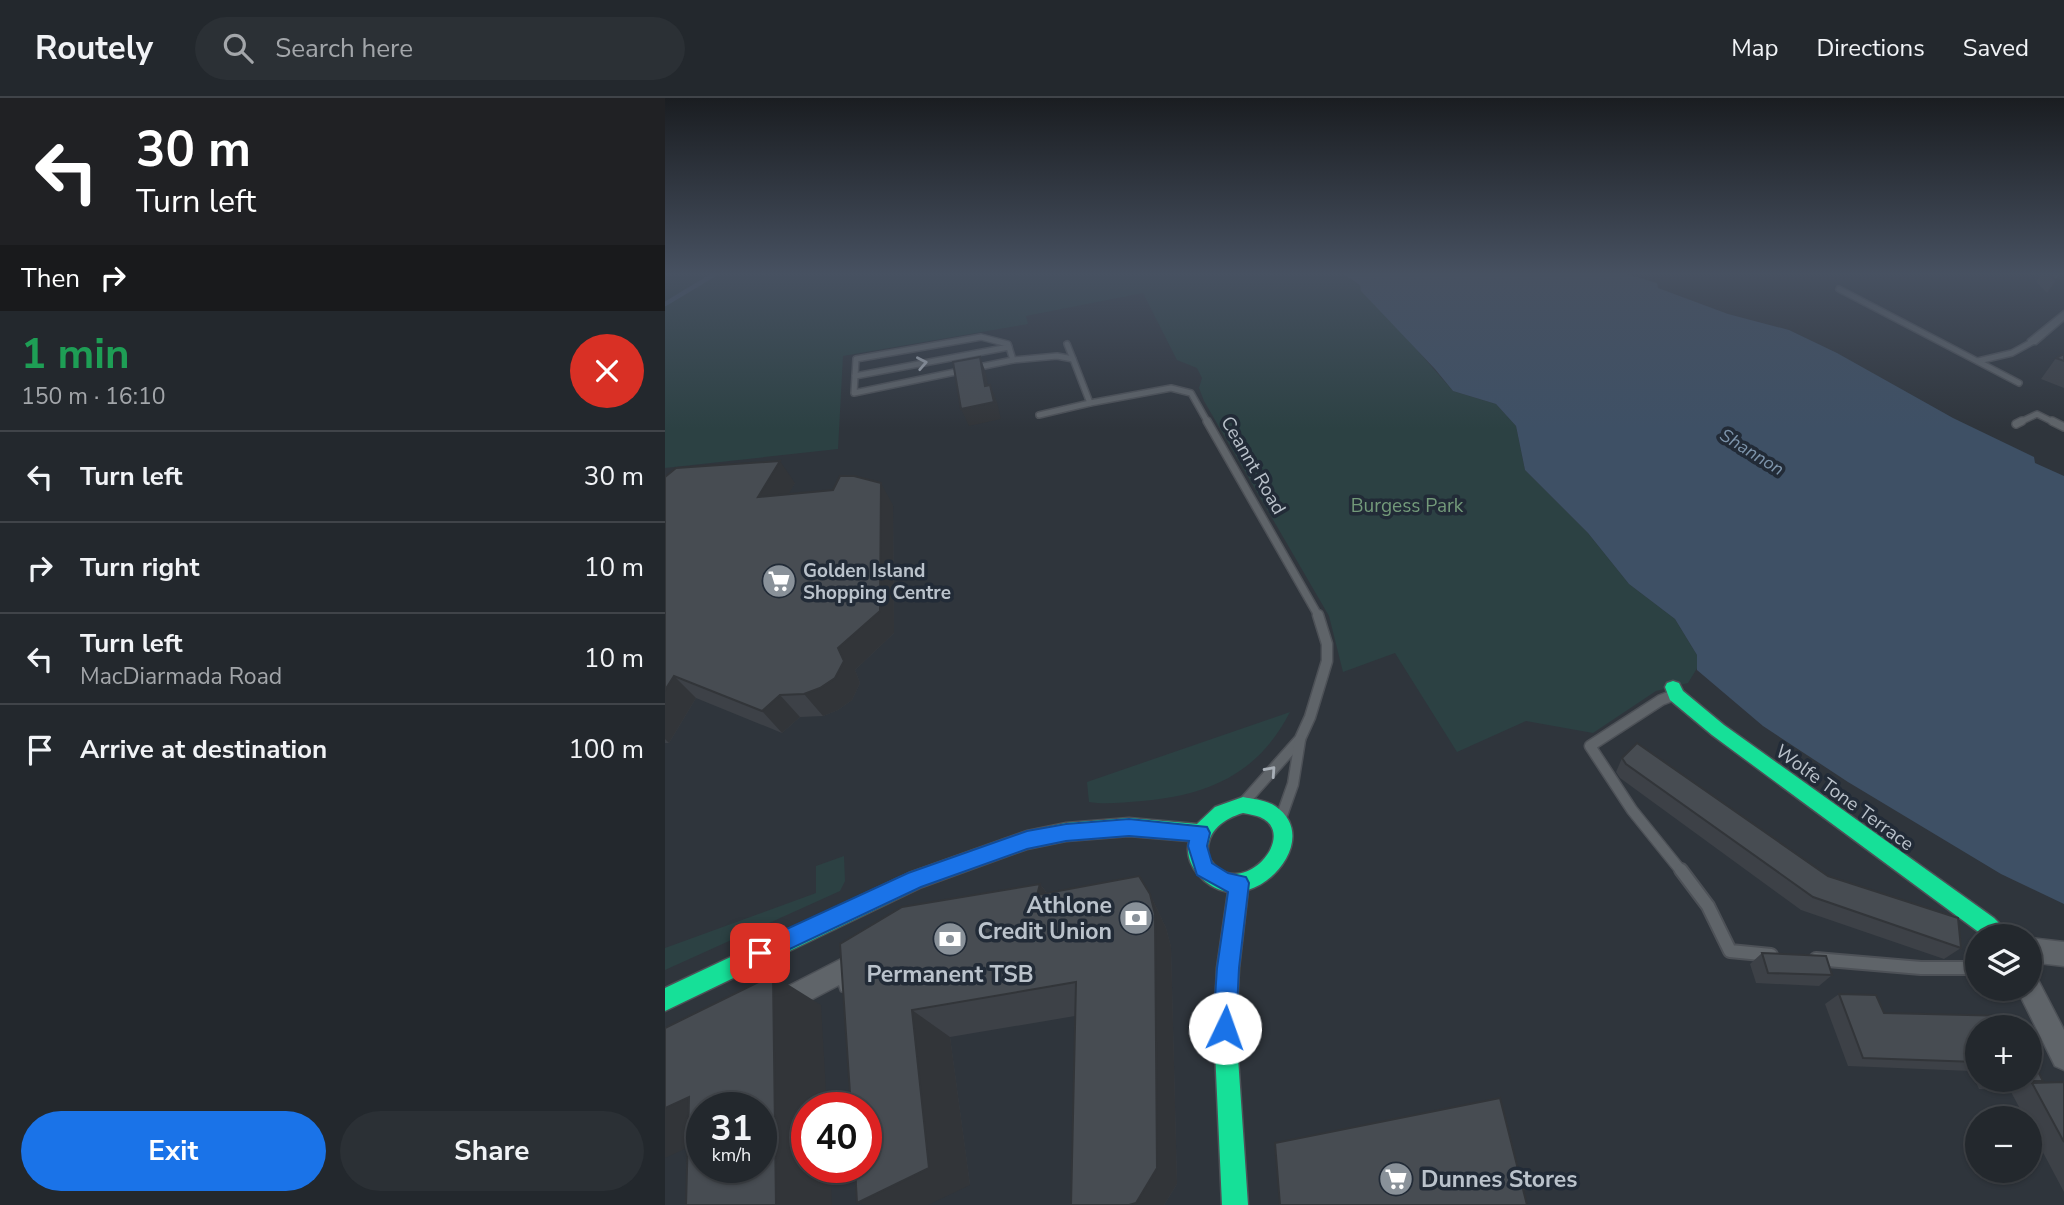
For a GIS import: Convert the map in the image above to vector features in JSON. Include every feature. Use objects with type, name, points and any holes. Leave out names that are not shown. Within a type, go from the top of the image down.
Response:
[{"type":"street","points":[[2032,342],[2051,326]]},
{"type":"street","name":"Wolfe Tone Terrace","points":[[1674,691],[1751,755],[1986,924]]},
{"type":"street","points":[[1243,804],[1268,810],[1280,823],[1285,836],[1280,858],[1270,871],[1256,880],[1225,882],[1204,869],[1197,846],[1201,833],[1218,813],[1243,804]]},
{"type":"street","points":[[665,1000],[916,880],[1027,840],[1066,832],[1129,827],[1201,833]]},
{"type":"street","points":[[1235,1205],[1225,1028],[1228,968],[1239,883]]},
{"type":"street","points":[[2042,951],[2064,954]]},
{"type":"street","points":[[763,1013],[849,967],[852,1006]]},
{"type":"street","points":[[2035,1001],[2064,1057]]},
{"type":"lane","points":[[1909,326],[2019,383]]},
{"type":"lane","points":[[1013,360],[1008,344],[981,337],[856,359],[853,393],[1013,360],[1057,356],[1073,359]]},
{"type":"lane","points":[[1977,361],[2012,353],[2032,342]]},
{"type":"lane","points":[[1067,344],[1090,403]]},
{"type":"lane","points":[[855,376],[1009,347]]},
{"type":"lane","name":"Ceannt Road","points":[[1039,415],[1171,388],[1191,393],[1319,617],[1327,644],[1327,661],[1321,689],[1300,739],[1293,784],[1280,823]]},
{"type":"lane","points":[[2016,424],[2037,414],[2064,427]]},
{"type":"lane","points":[[1674,691],[1590,746],[1632,810],[1708,906],[1730,951],[1785,956]]},
{"type":"lane","name":"Ceannt Road","points":[[1243,804],[1300,739]]},
{"type":"lane","points":[[1798,957],[1921,968],[1965,968]]},
{"type":"green space","name":"Burgess Park","points":[[665,326],[1018,326],[843,356],[838,449],[665,468]]},
{"type":"green space","name":"Burgess Park","points":[[1160,326],[1396,326],[1453,391],[1496,404],[1516,426],[1525,470],[1588,533],[1629,584],[1675,619],[1697,655],[1699,665],[1688,683],[1656,691],[1593,733],[1526,721],[1457,752],[1395,653],[1343,672],[1329,616],[1204,401],[1199,388],[1202,378],[1197,368],[1177,360]]},
{"type":"green space","points":[[1290,712],[1263,751],[1247,766],[1210,787],[1142,801],[1089,802],[1087,782]]},
{"type":"green space","points":[[844,856],[845,881],[840,891],[665,970],[665,948],[816,893],[816,866]]},
{"type":"water","name":"Shannon","points":[[1394,326],[1772,326],[1789,330],[1837,353],[1953,418],[2034,457],[2035,463],[2064,476],[2064,904],[2001,874],[1848,782],[1763,726],[1697,670],[1697,655],[1675,619],[1629,584],[1588,533],[1525,470],[1516,426],[1496,404],[1453,391]]},
{"type":"building","points":[[980,357],[985,386],[990,385],[994,402],[961,409],[953,362]]},
{"type":"building","name":"Golden Island Shopping Centre","points":[[780,461],[758,497],[833,490],[840,476],[854,476],[881,483],[880,611],[838,648],[844,661],[835,678],[804,694],[780,695],[762,711],[674,676],[665,690],[665,477],[676,468]]},
{"type":"building","points":[[1637,743],[1828,876],[1958,918],[1961,948],[1813,897],[1626,764],[1622,758]]},
{"type":"building","points":[[1139,876],[1150,894],[1155,914],[1157,1168],[1136,1203],[1071,1205],[1076,982],[912,1010],[929,1168],[857,1203],[856,1183],[882,1183],[882,1092],[850,1092],[840,944],[902,907],[1040,884],[1037,895]]},
{"type":"building","points":[[1762,953],[1826,956],[1832,975],[1768,973]]},
{"type":"building","points":[[773,975],[775,1092],[686,1092],[686,1098],[665,1108],[665,1028]]},
{"type":"building","points":[[1839,994],[1876,995],[1884,1013],[1968,1015],[1965,1015],[1965,1062],[1863,1058]]},
{"type":"building","points":[[2064,1082],[2064,1142],[2037,1092],[2042,1092],[2042,1083]]},
{"type":"building","name":"Dunnes Stores","points":[[1500,1098],[1527,1205],[1280,1205],[1275,1143]]},
{"type":"building","points":[[687,1183],[776,1183],[776,1205],[686,1205]]},
{"type":"traffic: fast","points":[[1673,687],[1676,695],[1718,730],[1986,924]]},
{"type":"traffic: fast","points":[[1243,805],[1269,812],[1281,825],[1284,840],[1279,856],[1268,869],[1253,879],[1236,884],[1220,881],[1205,869],[1199,858],[1197,847],[1200,837],[1205,827],[1222,812],[1243,805]]},
{"type":"traffic: fast","points":[[665,1000],[916,880],[1027,840],[1066,832],[1129,827],[1201,833]]},
{"type":"traffic: fast","points":[[1235,1205],[1225,1028],[1228,968],[1239,883]]},
{"type":"place","name":"Golden Island Shopping Centre","points":[[779,581]]},
{"type":"place","name":"Athlone Credit Union","points":[[1136,918]]},
{"type":"place","name":"Permanent TSB","points":[[950,939]]},
{"type":"place","name":"Dunnes Stores","points":[[1396,1179]]},
{"type":"route","points":[[760,953],[916,880],[1027,840],[1066,832],[1129,827],[1201,833],[1197,846],[1204,869],[1225,882],[1239,883],[1228,968],[1225,1028]]}]
